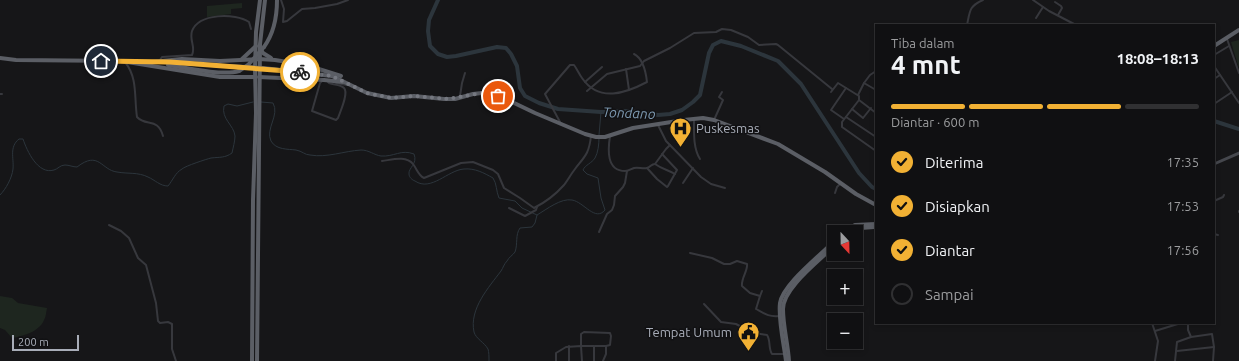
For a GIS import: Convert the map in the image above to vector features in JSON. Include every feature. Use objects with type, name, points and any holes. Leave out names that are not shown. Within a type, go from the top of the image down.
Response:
[{"type":"highway","points":[[257,361],[257,59],[260,0]]},
{"type":"highway","points":[[240,60],[245,58],[258,45],[265,0]]},
{"type":"highway","points":[[156,61],[221,73],[239,71],[248,65],[264,47],[270,36],[275,25],[277,0]]},
{"type":"highway","points":[[1215,45],[1239,30]]},
{"type":"highway","points":[[258,45],[268,57],[275,60]]},
{"type":"highway","points":[[0,58],[16,60],[124,61],[220,77],[324,80],[347,83]]},
{"type":"highway","points":[[130,62],[257,59],[275,60],[306,65],[336,74],[341,76],[347,83]]},
{"type":"highway","points":[[156,61],[280,70],[337,77],[371,94],[391,98],[414,96],[444,99],[460,98],[477,94],[493,95],[508,100],[535,113],[559,120],[591,136],[602,138],[633,128],[694,119],[714,120],[778,144],[875,204]]},
{"type":"highway","points":[[252,361],[253,205],[257,152]]},
{"type":"highway","points":[[863,225],[875,225]]},
{"type":"highway","points":[[863,228],[875,225]]},
{"type":"highway","points":[[786,361],[780,316],[780,302],[786,289],[827,251]]},
{"type":"highway","points":[[789,361],[783,310],[784,299],[788,292],[827,251]]},
{"type":"main road","points":[[1215,164],[1239,153]]},
{"type":"street","points":[[281,0],[284,9],[283,22],[287,21],[302,9],[333,5],[348,0]]},
{"type":"street","points":[[967,24],[971,8],[976,3],[983,0]]},
{"type":"street","points":[[1033,0],[1074,24]]},
{"type":"street","points":[[1055,2],[1062,8],[1058,16]]},
{"type":"street","points":[[1036,18],[1043,7]]},
{"type":"street","points":[[156,61],[162,57],[192,55],[194,49],[190,39],[192,31],[203,20],[232,16],[249,22],[251,29]]},
{"type":"street","points":[[587,91],[607,74],[640,66],[644,61],[670,48],[690,34],[704,31],[716,32],[721,30],[728,30],[748,37],[760,45],[778,45],[832,89]]},
{"type":"street","points":[[1226,38],[1239,73]]},
{"type":"street","points":[[1215,54],[1229,46]]},
{"type":"street","points":[[559,120],[545,94],[572,64],[590,88],[603,93],[612,94],[629,90],[647,82],[642,64],[638,56],[634,54]]},
{"type":"street","points":[[124,61],[129,67],[134,81],[136,117],[140,120],[157,125],[161,129],[163,136]]},
{"type":"street","points":[[585,82],[602,67]]},
{"type":"street","points":[[1215,68],[1239,103]]},
{"type":"street","points":[[626,69],[629,90]]},
{"type":"street","points":[[875,72],[870,74],[858,95],[859,100],[875,112]]},
{"type":"street","points":[[460,98],[464,73]]},
{"type":"street","points":[[1215,78],[1220,75]]},
{"type":"street","points":[[328,82],[329,84],[335,84],[345,89],[346,94],[336,120],[312,111],[320,83],[328,82],[344,85],[347,83]]},
{"type":"street","points":[[831,92],[838,83],[858,95]]},
{"type":"street","points":[[864,83],[875,89]]},
{"type":"street","points":[[846,88],[831,110],[875,136]]},
{"type":"street","points":[[714,120],[723,100],[719,97],[722,92]]},
{"type":"street","points":[[1215,103],[1232,92]]},
{"type":"street","points":[[859,100],[841,124],[843,128],[875,150]]},
{"type":"street","points":[[852,109],[863,118],[871,108]]},
{"type":"street","points":[[694,119],[696,147],[700,159]]},
{"type":"street","points":[[658,125],[670,145],[707,182],[725,188]]},
{"type":"street","points":[[509,208],[525,216],[536,210],[538,206],[564,185],[575,168],[585,157],[591,136]]},
{"type":"street","points":[[610,136],[609,151],[612,164],[617,169],[627,171],[636,168],[647,168],[652,164],[655,164],[670,145]]},
{"type":"street","points":[[647,168],[667,187],[677,170],[662,154]]},
{"type":"street","points":[[382,161],[398,158],[409,161],[413,164],[419,174],[425,178],[461,162],[473,162],[493,170],[498,174],[504,188],[532,208],[538,206]]},
{"type":"street","points":[[655,164],[661,168],[666,168],[675,174]]},
{"type":"street","points":[[683,183],[693,168]]},
{"type":"street","points":[[599,232],[607,214],[614,206],[616,194],[625,183],[627,171]]},
{"type":"street","points":[[835,193],[837,187],[841,183]]},
{"type":"street","points":[[1215,200],[1224,195]]},
{"type":"street","points":[[109,225],[121,231],[129,238],[138,258],[146,265],[156,304],[158,321],[161,323],[170,322],[172,324],[172,349],[176,361]]},
{"type":"street","points":[[690,253],[712,258],[724,264],[737,261],[747,264],[748,267],[742,277],[741,286],[746,291],[760,296]]},
{"type":"street","points":[[762,291],[756,309],[771,317],[780,316]]},
{"type":"street","points":[[704,304],[721,322],[736,324],[751,332],[767,335],[770,340],[770,352],[772,354],[785,354]]},
{"type":"street","points":[[1152,324],[1158,341],[1156,361]]},
{"type":"street","points":[[1155,331],[1177,324]]},
{"type":"street","points":[[1188,324],[1188,330],[1191,338]]},
{"type":"street","points":[[556,361],[556,353],[569,346],[581,346],[594,346],[606,346],[610,346],[611,334],[582,333],[581,346],[582,361]]},
{"type":"street","points":[[1175,361],[1177,342],[1212,334],[1214,347],[1213,361]]},
{"type":"street","points":[[569,346],[569,361]]},
{"type":"street","points":[[594,346],[594,361]]},
{"type":"street","points":[[603,361],[606,354],[606,346]]},
{"type":"street","points":[[1176,351],[1214,347]]},
{"type":"shaded area","points":[[242,3],[242,8],[231,9],[231,14],[207,17],[207,6]]},
{"type":"shaded area","points":[[1239,40],[1239,68],[1231,42]]},
{"type":"shaded area","points":[[0,296],[12,298],[18,303],[47,308],[42,324],[30,333],[12,338],[5,330],[0,328]]},
{"type":"waterway","name":"Tondano","points":[[438,0],[429,20],[428,31],[430,46],[438,54],[447,57],[497,47],[506,48],[517,66],[520,88],[525,96],[539,103],[558,109],[601,112],[629,111],[658,115],[670,114],[682,110],[700,95],[709,53],[713,45],[721,41],[741,46],[778,61],[801,84],[859,173],[875,188]]},
{"type":"waterway","points":[[0,195],[11,176],[13,169],[13,149],[19,139],[23,139],[27,150],[38,166],[48,171],[65,165],[77,167],[90,160],[99,162],[112,171],[140,174],[162,185],[168,186],[178,172],[184,168],[211,158],[225,157],[232,153],[235,136],[224,115],[224,106],[228,104],[237,106],[253,102]]},
{"type":"waterway","points":[[261,102],[273,103],[275,108],[270,136],[273,144],[279,148],[296,150],[308,155],[316,156],[361,150],[381,156],[405,152],[414,154],[415,160],[409,174],[414,181],[421,184],[427,184],[440,180],[458,170],[476,170],[493,178],[499,198],[515,201],[522,208],[537,215]]},
{"type":"waterway","points":[[599,135],[601,112]]},
{"type":"waterway","name":"Tondano","points":[[1215,121],[1239,129]]},
{"type":"waterway","points":[[489,361],[488,349],[476,337],[474,332],[474,315],[486,291],[505,263],[515,252],[520,228],[532,227],[535,223],[537,215],[554,204],[563,201],[576,201],[593,213],[597,214],[605,210],[601,198],[598,178],[587,174],[583,170],[594,160],[598,148],[599,138]]},
{"type":"way so far","points":[[300,72],[337,77],[367,93],[391,98],[419,96],[448,99],[482,93],[498,96]]},
{"type":"place","name":"Puskesmas","points":[[681,148]]},
{"type":"place","name":"Tempat Umum","points":[[748,352]]},
{"type":"route","points":[[101,61],[170,62],[300,72]]}]
